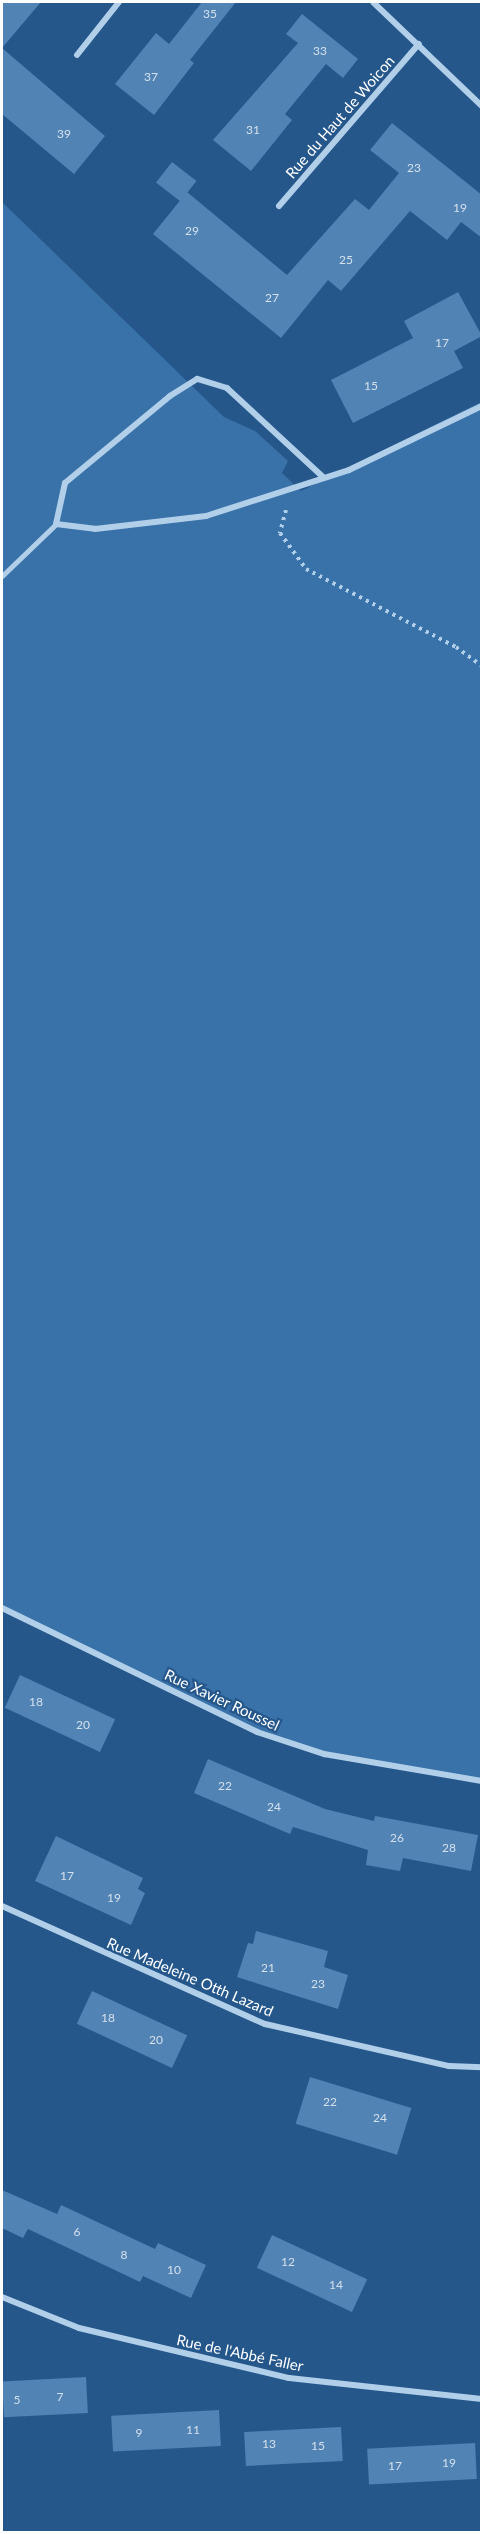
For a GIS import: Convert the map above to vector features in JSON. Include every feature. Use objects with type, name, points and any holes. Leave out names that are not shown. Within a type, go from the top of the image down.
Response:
[{"type":"street","points":[[77,55],[119,2]]},
{"type":"street","points":[[373,2],[482,106]]},
{"type":"street","name":"Rue du Haut de Woicon","points":[[279,206],[419,44]]},
{"type":"street","points":[[323,477],[227,388],[197,379],[170,396],[65,483],[56,524],[94,529],[206,516],[350,470],[482,406]]},
{"type":"street","name":"Rue Xavier Roussel","points":[[2,1608],[257,1732],[324,1754],[482,1781]]},
{"type":"street","name":"Rue Madeleine Otth Lazard","points":[[2,1906],[265,2024],[449,2066],[482,2067]]},
{"type":"street","name":"Rue de l'Abbé Faller","points":[[2,2297],[79,2328],[289,2378],[482,2399]]},
{"type":"lane","points":[[2,576],[56,524]]},
{"type":"path","points":[[292,487],[280,533],[306,569],[456,646],[482,666]]},
{"type":"shaded area","points":[[2,202],[224,417],[255,431],[288,461],[282,473],[301,491],[481,402],[481,1780],[324,1754],[257,1732],[2,1608]]},
{"type":"building","points":[[2,2],[41,2],[2,48]]},
{"type":"building","points":[[202,2],[236,2],[190,60],[194,63],[154,115],[115,84],[156,33],[169,44]]},
{"type":"building","points":[[302,14],[358,59],[343,78],[326,64],[285,114],[292,120],[251,171],[213,140],[298,43],[286,34]]},
{"type":"building","points":[[2,48],[105,136],[74,174],[2,114]]},
{"type":"building","points":[[392,123],[482,195],[482,238],[461,222],[447,240],[410,211],[341,291],[328,280],[281,338],[153,234],[187,192],[287,275],[355,199],[369,210],[399,173],[370,150]]},
{"type":"building","points":[[172,162],[196,181],[180,202],[156,182]]},
{"type":"building","points":[[458,292],[482,336],[454,351],[463,368],[353,423],[331,380],[413,338],[404,321]]},
{"type":"building","points":[[20,1675],[115,1719],[100,1752],[5,1708]]},
{"type":"building","points":[[208,1759],[325,1809],[374,1821],[375,1816],[478,1835],[471,1871],[403,1858],[400,1871],[366,1865],[368,1850],[293,1827],[290,1834],[194,1793]]},
{"type":"building","points":[[56,1836],[143,1878],[138,1889],[145,1893],[131,1925],[35,1881]]},
{"type":"building","points":[[256,1931],[328,1951],[324,1967],[348,1975],[338,2009],[237,1977],[248,1943],[253,1944]]},
{"type":"building","points":[[92,1991],[187,2035],[172,2068],[77,2024]]},
{"type":"building","points":[[310,2077],[411,2108],[397,2155],[296,2124]]},
{"type":"building","points":[[2,2190],[57,2214],[61,2205],[155,2249],[158,2243],[206,2265],[191,2298],[143,2276],[140,2282],[28,2229],[23,2238],[2,2228]]},
{"type":"building","points":[[272,2235],[367,2279],[352,2312],[257,2268]]},
{"type":"building","points":[[86,2377],[88,2413],[4,2417],[2,2381]]},
{"type":"building","points":[[219,2410],[221,2446],[113,2452],[111,2416]]},
{"type":"building","points":[[341,2427],[343,2461],[246,2466],[244,2432]]},
{"type":"building","points":[[475,2443],[477,2479],[369,2485],[367,2449]]}]
